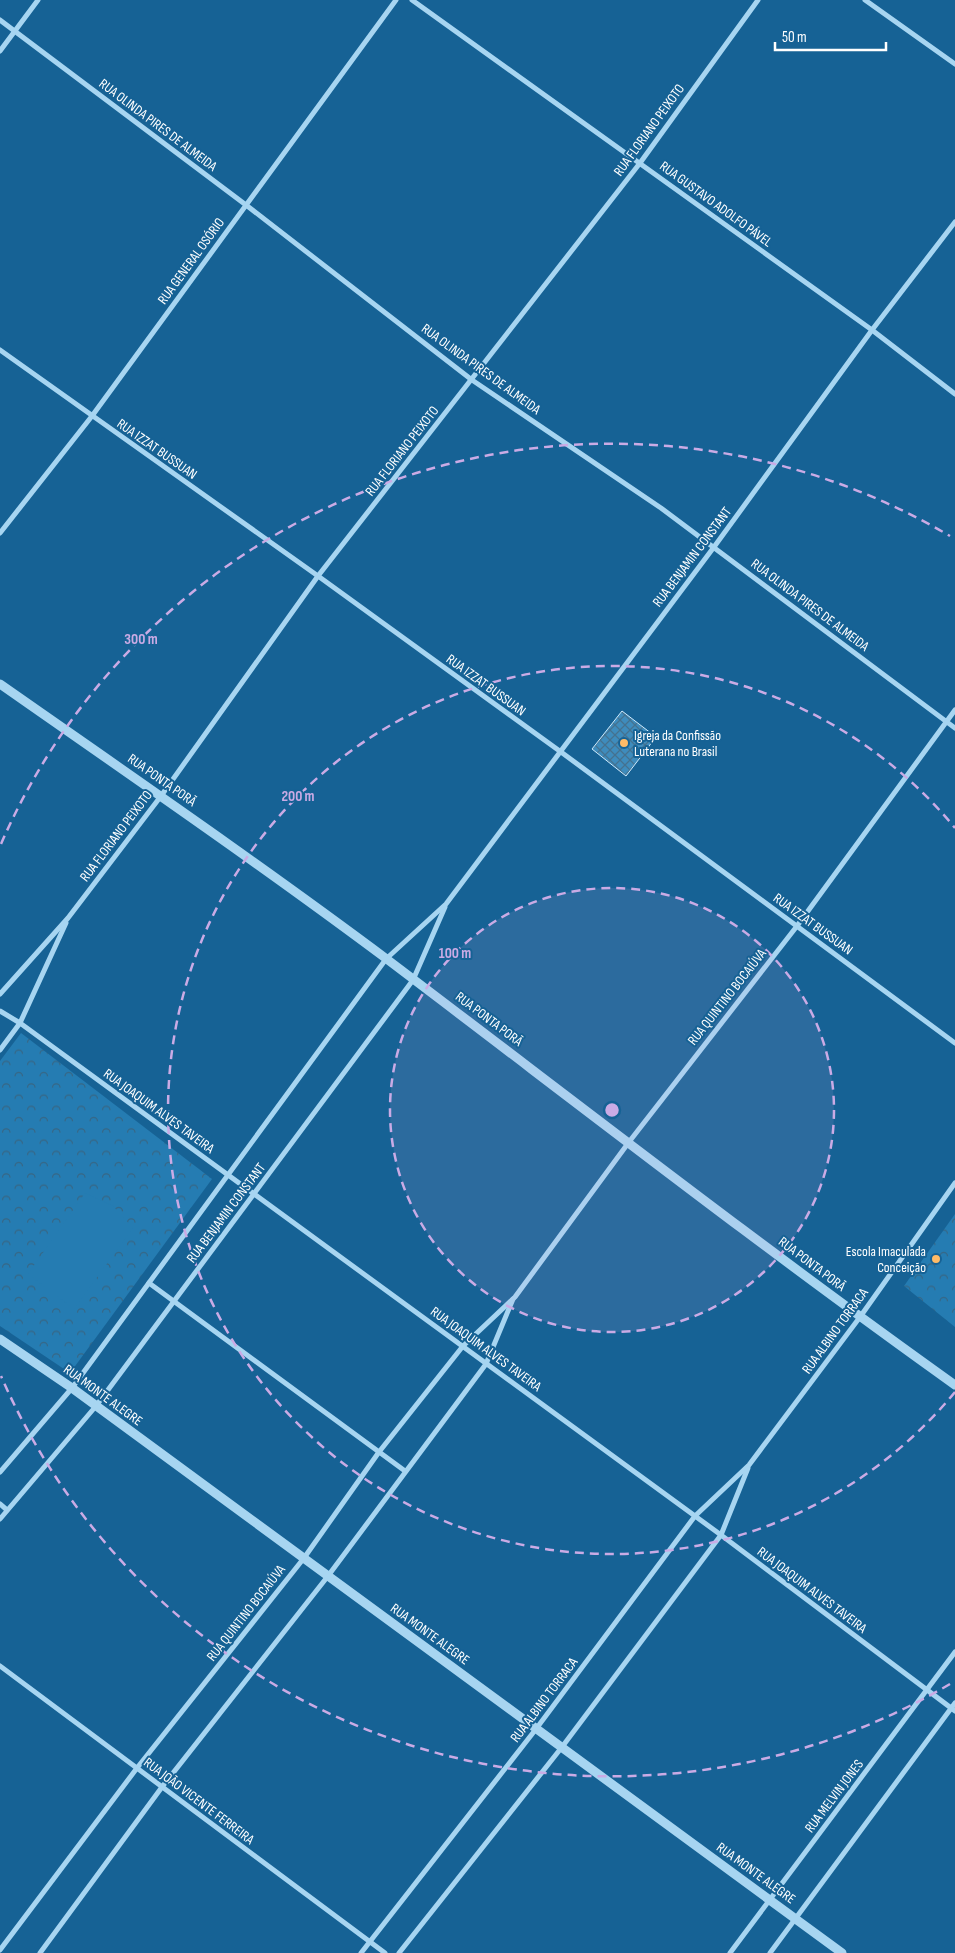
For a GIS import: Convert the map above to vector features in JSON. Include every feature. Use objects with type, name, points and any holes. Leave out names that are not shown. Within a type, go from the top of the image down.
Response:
[{"type":"street","points":[[0,51],[38,0]]},
{"type":"street","name":"RUA GENERAL OSÓRIO","points":[[0,533],[92,416],[396,0]]},
{"type":"street","name":"RUA GUSTAVO ADOLFO PÁVEL","points":[[412,0],[872,330],[955,394]]},
{"type":"street","name":"RUA FLORIANO PEIXOTO","points":[[0,994],[68,918],[161,796],[318,576],[640,163],[758,0]]},
{"type":"street","points":[[865,0],[955,64]]},
{"type":"street","name":"RUA OLINDA PIRES DE ALMEIDA","points":[[0,20],[246,205],[472,380],[661,508],[955,728]]},
{"type":"street","name":"RUA BENJAMIN CONSTANT","points":[[0,1472],[72,1388],[386,959],[446,904],[714,547],[872,330],[955,222]]},
{"type":"street","name":"RUA IZZAT BUSSUAN","points":[[0,350],[318,576],[797,926],[955,1044]]},
{"type":"street","name":"RUA PONTA PORÃ","points":[[0,684],[161,796],[386,959],[860,1317],[955,1385]]},
{"type":"street","name":"RUA QUINTINO BOCAIÚVA","points":[[0,1950],[137,1768],[304,1558],[379,1452],[463,1346],[515,1297],[628,1142],[797,926],[955,710]]},
{"type":"street","name":"RUA BENJAMIN CONSTANT","points":[[0,1519],[96,1406],[413,980],[446,904]]},
{"type":"street","name":"RUA FLORIANO PEIXOTO","points":[[0,1050],[20,1023],[68,918]]},
{"type":"street","name":"RUA JOAQUIM ALVES TAVEIRA","points":[[0,1011],[20,1023],[227,1176],[463,1346],[721,1535],[927,1690],[954,1708]]},
{"type":"street","name":"RUA ALBINO TORRACA","points":[[361,1953],[536,1729],[695,1516],[749,1465],[860,1317],[955,1183]]},
{"type":"street","points":[[149,1283],[405,1471]]},
{"type":"street","name":"RUA QUINTINO BOCAIÚVA","points":[[40,1953],[162,1787],[328,1576],[486,1364],[515,1297]]},
{"type":"street","name":"RUA MONTE ALEGRE","points":[[0,1340],[72,1388],[842,1953]]},
{"type":"street","name":"RUA ALBINO TORRACA","points":[[399,1953],[562,1747],[721,1535],[749,1465]]},
{"type":"street","points":[[0,1504],[7,1510]]},
{"type":"street","name":"RUA MELVIN JONES","points":[[730,1953],[955,1652]]},
{"type":"street","name":"RUA JOÃO VICENTE FERREIRA","points":[[0,1666],[385,1953]]},
{"type":"street","points":[[770,1953],[954,1708]]},
{"type":"green space","points":[[21,1033],[212,1179],[70,1373],[0,1326],[0,1061]]},
{"type":"green space","points":[[85,1193],[113,1206],[133,1228],[74,1309],[28,1274]]},
{"type":"green space","points":[[955,1214],[955,1327],[904,1286]]},
{"type":"building","name":"Igreja da Confissão Luterana no Brasil","points":[[622,711],[656,737],[626,776],[592,749]]},
{"type":"place","name":"Igreja da Confissão Luterana no Brasil","points":[[624,743]]},
{"type":"place","name":"Escola Imaculada Conceição","points":[[936,1259]]}]
